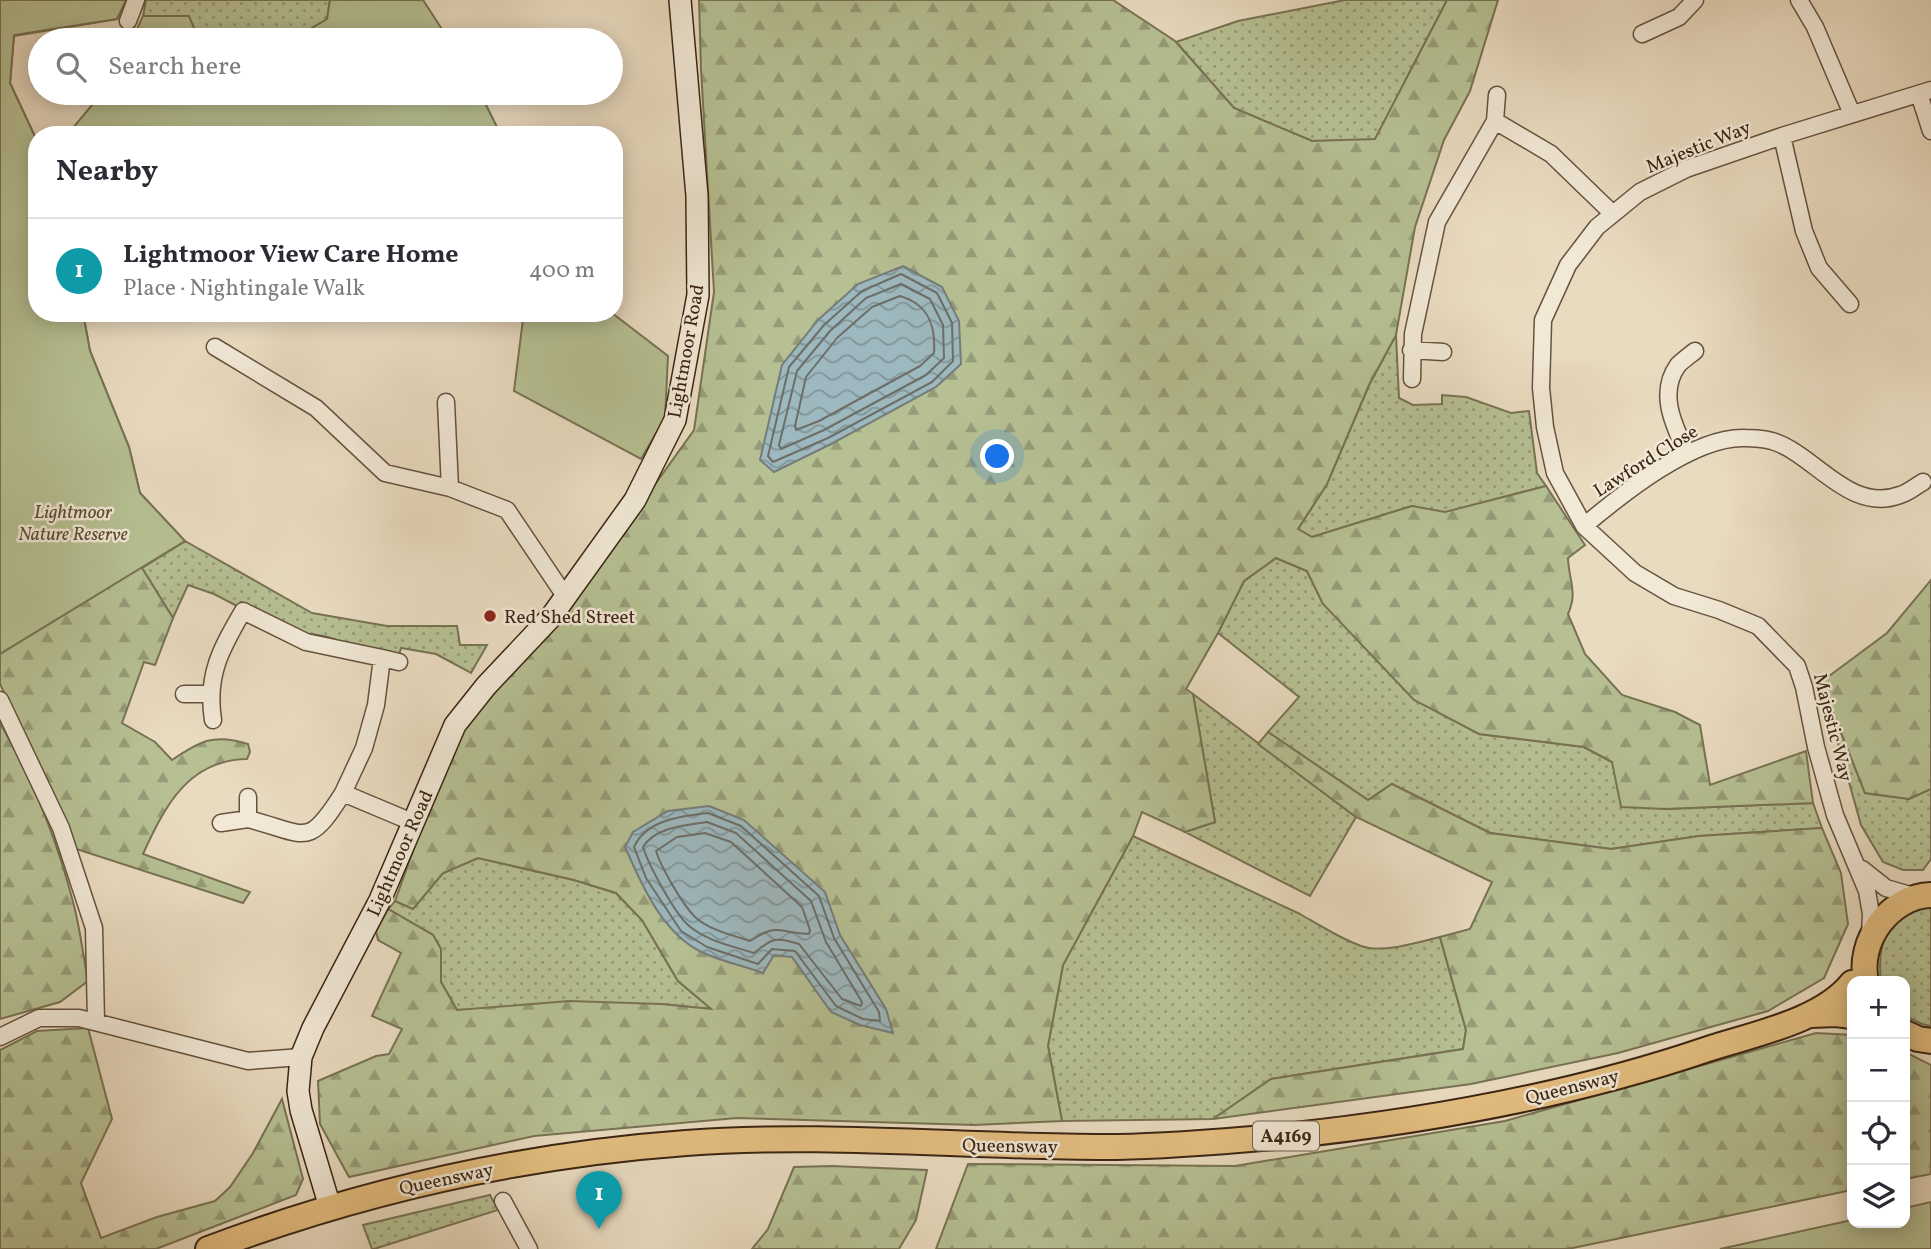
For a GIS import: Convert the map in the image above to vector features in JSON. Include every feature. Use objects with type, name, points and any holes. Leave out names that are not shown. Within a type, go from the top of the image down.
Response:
[{"type":"main road","name":"Queensway","points":[[1856,976],[1881,920],[1897,906],[1926,894]]},
{"type":"main road","points":[[1866,976],[1868,945]]},
{"type":"main road","name":"Queensway","points":[[208,1249],[330,1207],[459,1174],[607,1150],[755,1139],[1121,1147],[1216,1143],[1337,1130],[1432,1116],[1523,1099],[1672,1062],[1810,1015],[1832,1003],[1847,988]]},
{"type":"main road","name":"Queensway","points":[[1810,1015],[1847,1016]]},
{"type":"street","points":[[128,21],[136,0]]},
{"type":"street","name":"Lightmoor Road","points":[[330,1207],[301,1111],[298,1082],[301,1057],[313,1028],[380,900],[455,725],[486,686],[551,617],[635,500],[675,421],[698,295],[697,196],[680,0]]},
{"type":"street","points":[[1650,25],[1679,17],[1695,0]]},
{"type":"street","points":[[1799,0],[1815,27],[1852,114]]},
{"type":"street","points":[[1925,92],[1931,131]]},
{"type":"street","name":"Majestic Way","points":[[1868,945],[1871,927],[1867,891],[1835,815],[1797,666],[1758,626],[1674,596],[1634,573],[1584,526],[1555,472],[1545,427],[1541,388],[1543,320],[1568,265],[1597,227],[1640,192],[1686,169],[1925,92]]},
{"type":"street","points":[[1412,379],[1411,350],[1417,306],[1437,222],[1495,121],[1497,95]]},
{"type":"street","points":[[1495,121],[1551,154],[1613,214]]},
{"type":"street","points":[[1782,136],[1804,231],[1819,268],[1850,304]]},
{"type":"street","points":[[215,346],[316,408],[385,473],[450,488],[507,510],[565,596]]},
{"type":"street","points":[[1411,350],[1443,352]]},
{"type":"street","points":[[1687,454],[1670,416],[1669,389],[1678,366],[1695,351]]},
{"type":"street","points":[[446,402],[450,488]]},
{"type":"street","name":"Lawford Close","points":[[1584,526],[1622,494],[1687,454],[1714,441],[1744,438],[1773,442],[1857,494],[1884,499],[1901,495],[1923,482]]},
{"type":"street","points":[[213,720],[210,694],[219,654],[243,611],[306,642],[400,662]]},
{"type":"street","points":[[221,823],[248,819],[309,834],[325,822],[343,793],[364,748],[376,705],[382,658]]},
{"type":"street","points":[[184,694],[210,694]]},
{"type":"street","points":[[0,700],[61,828],[94,928],[96,1022]]},
{"type":"street","points":[[343,793],[412,822]]},
{"type":"street","points":[[248,797],[248,819]]},
{"type":"street","name":"Majestic Way","points":[[1854,858],[1877,882],[1900,893],[1926,894]]},
{"type":"street","points":[[0,1037],[39,1018],[79,1018],[248,1061],[301,1057]]},
{"type":"street","points":[[503,1201],[529,1249]]},
{"type":"green space","points":[[0,0],[126,0],[117,19],[62,28],[28,28],[28,34],[14,36],[10,83],[30,126],[28,322],[85,322],[90,351],[129,447],[140,493],[185,541],[142,568],[173,618],[155,665],[144,662],[122,723],[155,742],[172,760],[199,744],[216,739],[248,744],[250,752],[247,759],[226,761],[209,768],[181,789],[160,819],[143,854],[250,892],[243,903],[70,847],[31,749],[0,684]]},
{"type":"green space","name":"Lightmoor Nature Reserve","points":[[0,0],[126,0],[117,19],[59,28],[28,28],[28,33],[14,35],[10,83],[30,126],[28,322],[85,322],[90,351],[129,447],[140,493],[185,541],[0,654]]},
{"type":"green space","points":[[146,0],[330,0],[327,19],[312,28],[194,28],[188,16],[143,16]]},
{"type":"green space","points":[[330,0],[423,0],[441,28],[312,28],[327,19]]},
{"type":"green space","points":[[699,0],[1113,0],[1175,41],[1234,108],[1312,141],[1375,139],[1447,0],[1498,0],[1470,91],[1444,140],[1415,227],[1396,335],[1369,385],[1327,484],[1298,529],[1312,537],[1412,506],[1445,512],[1546,486],[1585,545],[1568,558],[1573,593],[1568,614],[1585,654],[1622,695],[1675,712],[1700,725],[1710,785],[1806,751],[1813,803],[1665,809],[1621,807],[1612,762],[1584,747],[1479,734],[1414,700],[1323,604],[1307,571],[1276,558],[1244,581],[1186,689],[1193,694],[1215,822],[1185,832],[1142,812],[1133,836],[1063,965],[1048,1046],[1062,1121],[974,1125],[737,1118],[534,1136],[349,1177],[320,1124],[318,1081],[376,1056],[389,1054],[402,1029],[372,1016],[401,953],[378,940],[376,931],[388,909],[433,935],[441,949],[441,982],[457,1010],[569,1001],[661,1004],[711,1009],[678,981],[642,920],[616,893],[574,880],[478,858],[443,873],[413,909],[395,901],[441,774],[467,724],[559,618],[694,430],[714,292]]},
{"type":"green space","points":[[1345,0],[1447,0],[1375,140],[1312,141],[1234,108],[1176,42],[1238,21]]},
{"type":"green space","points":[[143,16],[189,16],[194,28],[138,28]]},
{"type":"green space","points":[[92,105],[486,105],[496,126],[74,126]]},
{"type":"green space","points":[[623,321],[668,356],[665,418],[641,459],[514,391],[523,322]]},
{"type":"green space","points":[[1396,335],[1399,398],[1413,405],[1442,404],[1442,395],[1466,397],[1511,413],[1529,411],[1537,473],[1546,486],[1445,513],[1412,506],[1312,537],[1298,529],[1327,484],[1369,385]]},
{"type":"green space","points":[[185,541],[312,613],[387,626],[457,626],[460,645],[487,645],[471,673],[436,654],[401,648],[399,655],[344,644],[322,636],[298,634],[241,602],[237,606],[188,585],[173,618],[142,568]]},
{"type":"green space","points":[[1276,558],[1307,571],[1323,604],[1479,734],[1584,747],[1612,762],[1665,809],[1813,803],[1822,828],[1699,836],[1611,849],[1490,833],[1392,784],[1368,800],[1268,732],[1299,697],[1218,633],[1244,581]]},
{"type":"green space","points":[[1931,580],[1931,789],[1909,799],[1865,793],[1821,682],[1887,633]]},
{"type":"green space","points":[[1821,682],[1865,793],[1909,799],[1931,789],[1931,859],[1923,870],[1903,870],[1883,862],[1861,825]]},
{"type":"green space","points":[[1193,694],[1356,817],[1310,896],[1185,832],[1215,822]]},
{"type":"green space","points":[[0,723],[33,787],[67,879],[88,981],[60,1002],[0,1019]]},
{"type":"green space","points":[[1268,732],[1368,800],[1392,784],[1490,833],[1611,849],[1699,836],[1822,828],[1841,873],[1848,924],[1824,978],[1768,1011],[1618,1053],[1471,1084],[1213,1119],[1271,1079],[1463,1049],[1466,1030],[1440,937],[1470,929],[1492,882],[1356,817],[1258,744]]},
{"type":"green space","points":[[1133,836],[1362,946],[1405,946],[1440,937],[1466,1030],[1463,1049],[1271,1079],[1213,1119],[1062,1121],[1048,1046],[1063,965]]},
{"type":"green space","points":[[478,858],[574,880],[616,893],[642,920],[678,981],[712,1009],[661,1004],[457,1010],[441,982],[441,949],[433,935],[388,909],[395,901],[413,909],[443,873]]},
{"type":"green space","points":[[1931,902],[1931,1026],[1910,1018],[1910,976],[1881,976],[1881,953],[1888,931],[1895,922]]},
{"type":"green space","points":[[88,1028],[112,1119],[81,1183],[101,1238],[157,1217],[215,1201],[230,1187],[253,1153],[282,1099],[303,1179],[296,1195],[156,1249],[0,1249],[0,1050],[37,1031]]},
{"type":"green space","points":[[1816,1033],[1847,1035],[1847,1191],[1568,1249],[936,1249],[968,1164],[1235,1166],[1505,1121]]},
{"type":"green space","points":[[1910,1054],[1931,1065],[1931,1174],[1910,1178]]},
{"type":"green space","points":[[794,1167],[927,1170],[916,1220],[899,1249],[752,1249],[768,1229]]},
{"type":"green space","points":[[490,1195],[498,1210],[374,1249],[363,1225]]},
{"type":"green space","points":[[1931,1202],[1931,1249],[1720,1249],[1847,1221],[1847,1228],[1910,1228],[1910,1207]]},
{"type":"water","points":[[903,266],[942,287],[959,321],[961,364],[936,387],[774,472],[760,460],[782,365],[818,320],[858,284]]},
{"type":"water","points":[[709,806],[744,820],[825,892],[840,935],[886,1009],[893,1033],[860,1025],[831,1012],[792,957],[774,955],[763,973],[706,954],[678,936],[666,923],[647,894],[625,847],[633,832],[668,811]]},
{"type":"place","name":"Red Shed Street","points":[[490,616]]},
{"type":"place","name":"Lightmoor View Care Home","points":[[599,1229]]}]
